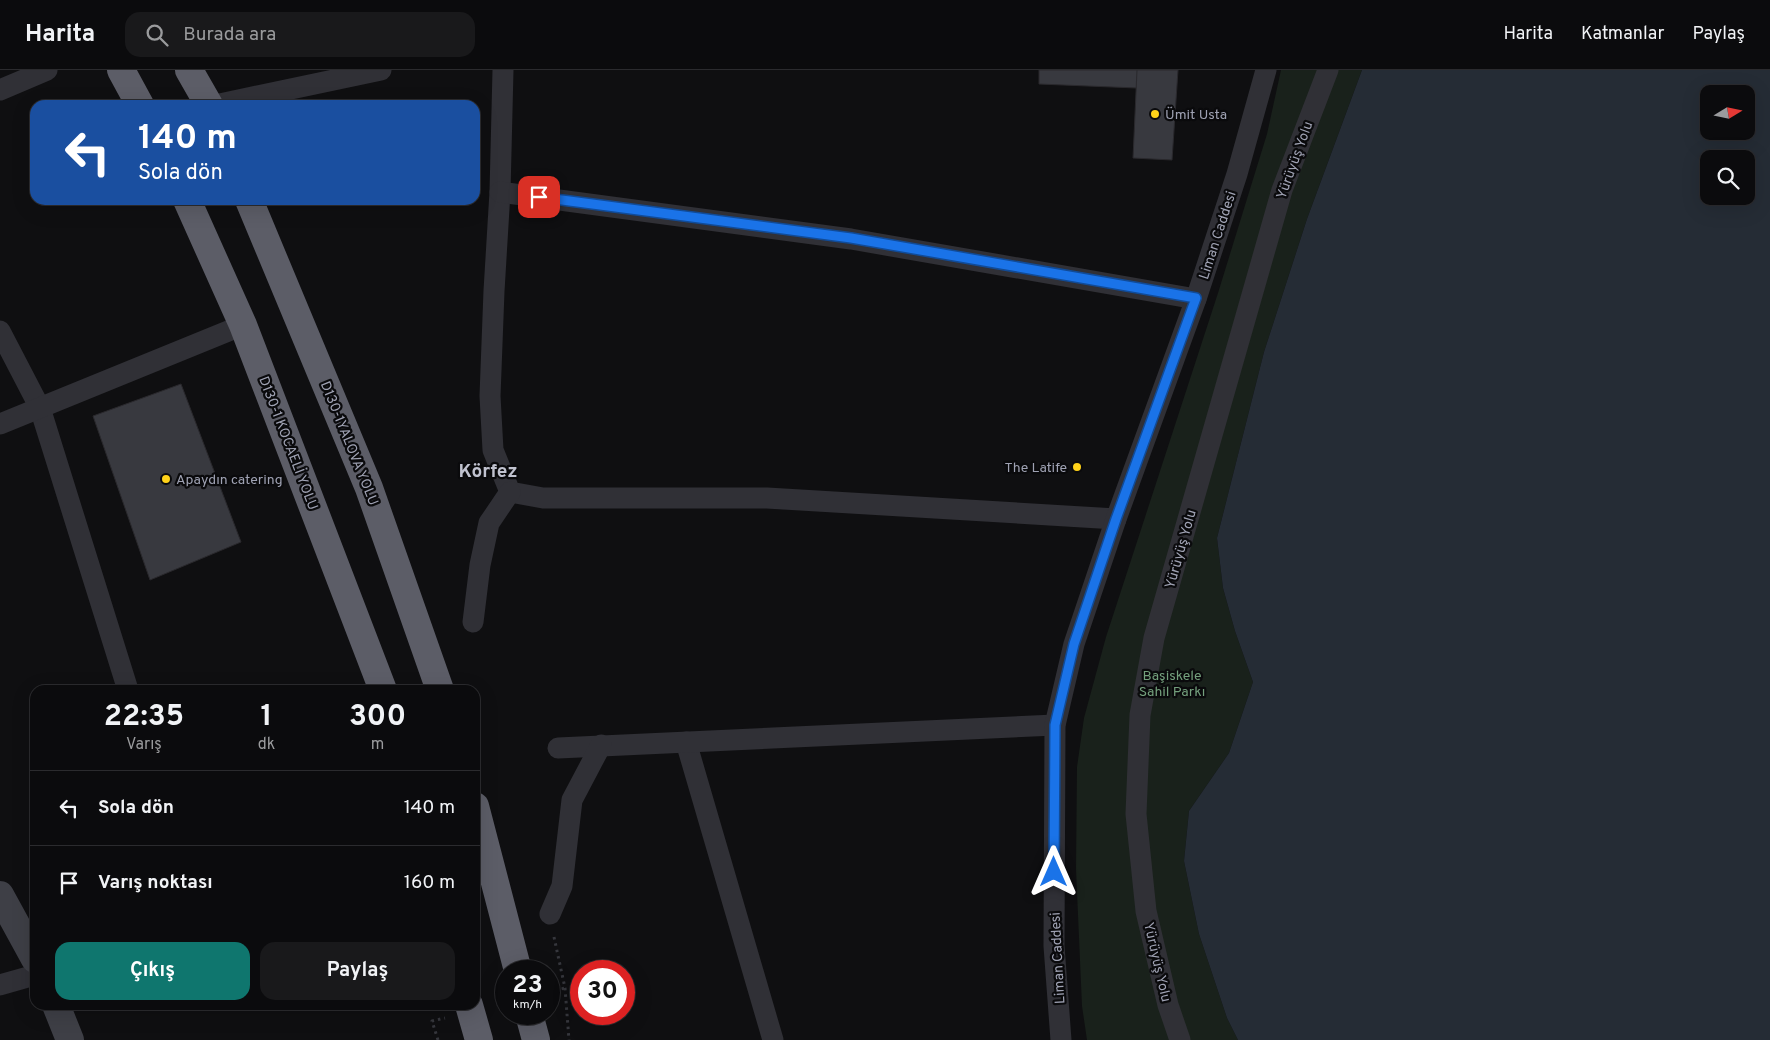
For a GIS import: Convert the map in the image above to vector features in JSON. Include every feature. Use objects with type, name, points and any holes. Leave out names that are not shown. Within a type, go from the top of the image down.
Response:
[{"type":"highway","points":[[121,70],[137,100]]},
{"type":"highway","points":[[189,70],[206,100]]},
{"type":"highway","name":"D130-1 KOCAELİ YOLU","points":[[189,205],[243,325],[381,685]]},
{"type":"highway","name":"D130-1YALOVA YOLU","points":[[251,205],[369,488],[438,685]]},
{"type":"highway","points":[[480,825],[515,960]]},
{"type":"highway","points":[[471,1010],[479,1040]]},
{"type":"highway","points":[[532,1025],[536,1040]]},
{"type":"street","points":[[0,90],[47,70]]},
{"type":"street","points":[[503,70],[500,192],[490,396],[494,450],[510,492]]},
{"type":"street","name":"Liman Caddesi","points":[[1061,1040],[1054,946],[1055,725],[1074,644],[1116,519],[1196,298],[1237,174],[1266,70]]},
{"type":"street","name":"Yürüyüş Yolu","points":[[1180,1040],[1168,1005],[1146,911],[1136,814],[1140,715],[1154,638],[1282,190],[1328,70]]},
{"type":"street","points":[[237,100],[372,71]]},
{"type":"street","points":[[500,192],[851,238],[1196,298]]},
{"type":"street","points":[[0,424],[243,325]]},
{"type":"street","points":[[0,331],[40,408],[126,685]]},
{"type":"street","points":[[510,492],[543,498],[767,498],[1116,519]]},
{"type":"street","points":[[473,622],[480,564],[489,523],[510,492]]},
{"type":"street","points":[[558,748],[1055,725]]},
{"type":"street","points":[[686,742],[772,1040]]},
{"type":"street","points":[[550,914],[562,886],[572,800],[601,745]]},
{"type":"street","points":[[0,895],[30,950]]},
{"type":"street","points":[[0,985],[30,976]]},
{"type":"street","points":[[58,1010],[70,1040]]},
{"type":"path","points":[[550,914],[565,988],[569,1040]]},
{"type":"path","points":[[560,989],[565,988]]},
{"type":"path","points":[[432,1021],[438,1040]]},
{"type":"green space","name":"Başiskele Sahil Parkı","points":[[1281,70],[1362,70],[1307,219],[1264,352],[1217,538],[1223,588],[1235,631],[1253,682],[1229,753],[1189,811],[1184,861],[1199,934],[1227,1018],[1238,1040],[1087,1040],[1082,1006],[1076,869],[1077,767],[1084,718],[1106,637],[1218,293],[1267,134]]},
{"type":"shaded area","points":[[1362,70],[1770,70],[1770,1040],[1238,1040],[1227,1018],[1199,934],[1184,861],[1189,811],[1229,753],[1253,682],[1235,631],[1223,588],[1217,538],[1264,352],[1307,219]]},
{"type":"building","points":[[1039,70],[1138,70],[1137,88],[1039,84]]},
{"type":"building","name":"Ümit Usta","points":[[1137,70],[1178,70],[1172,160],[1133,158]]},
{"type":"building","name":"Apaydın catering","points":[[181,384],[241,542],[150,580],[93,416]]},
{"type":"place","name":"Ümit Usta","points":[[1155,114]]},
{"type":"place","name":"The Latife","points":[[1077,467]]},
{"type":"place","name":"Apaydın catering","points":[[166,479]]},
{"type":"district","name":"Körfez","points":[[488,470]]},
{"type":"route","points":[[539,197],[851,238],[1196,298],[1116,519],[1074,644],[1055,725],[1054,872]]}]
